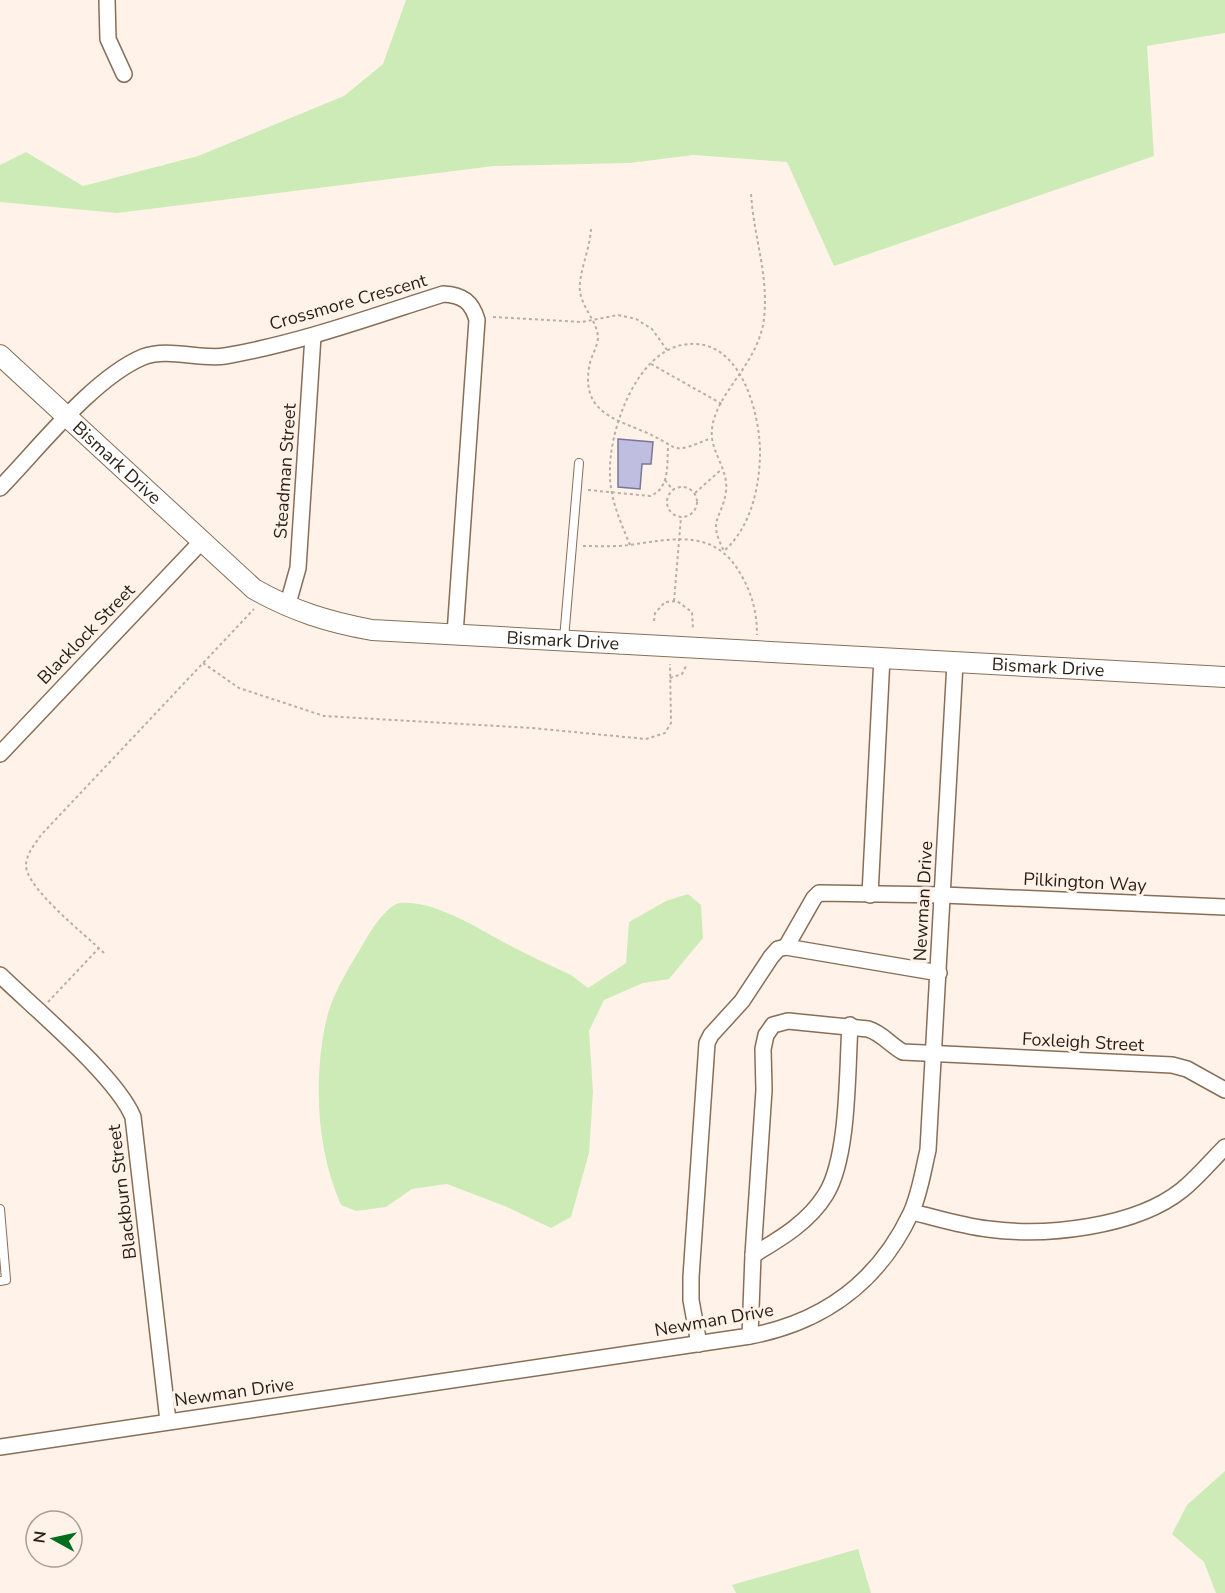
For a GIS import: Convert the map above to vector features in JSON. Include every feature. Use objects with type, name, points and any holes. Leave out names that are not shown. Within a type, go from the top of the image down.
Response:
[{"type":"street","points":[[107,0],[108,39],[124,74]]},
{"type":"street","name":"Crossmore Crescent","points":[[0,488],[104,383],[146,356],[160,354],[223,356],[313,336],[443,294],[457,295],[467,300],[474,309],[477,320],[455,634]]},
{"type":"street","name":"Steadman Street","points":[[287,607],[298,568],[313,336]]},
{"type":"street","name":"Bismark Drive","points":[[0,355],[254,589],[287,607],[333,623],[372,630],[1225,677]]},
{"type":"street","name":"Blacklock Street","points":[[0,754],[201,542]]},
{"type":"street","points":[[870,895],[882,657]]},
{"type":"street","name":"Newman Drive","points":[[0,1447],[750,1336],[783,1328],[832,1307],[878,1265],[912,1212],[928,1150],[955,663]]},
{"type":"street","name":"Pilkington Way","points":[[786,947],[819,893],[943,895],[1225,908]]},
{"type":"street","points":[[699,1344],[691,1300],[691,1277],[707,1043],[711,1035],[742,1001],[778,949],[786,947],[939,973]]},
{"type":"street","name":"Blackburn Street","points":[[0,975],[99,1071],[128,1105],[133,1117],[168,1421]]},
{"type":"street","name":"Foxleigh Street","points":[[750,1336],[764,1090],[763,1049],[766,1035],[773,1024],[788,1022],[850,1025],[877,1031],[893,1047],[903,1052],[1172,1065],[1187,1069],[1225,1090]]},
{"type":"street","points":[[753,1255],[811,1215],[827,1192],[838,1165],[850,1025]]},
{"type":"street","points":[[912,1212],[988,1229],[1028,1231],[1112,1222],[1142,1212],[1182,1191],[1225,1147]]},
{"type":"lane","points":[[564,640],[579,463]]},
{"type":"lane","points":[[0,1209],[6,1280],[0,1281]]},
{"type":"path","points":[[751,192],[754,230],[764,263],[765,301],[758,343],[752,359],[715,417],[712,437],[726,478],[726,493],[716,521],[716,535],[748,587],[754,604],[757,650]]},
{"type":"path","points":[[591,229],[590,249],[579,283],[583,304],[598,339],[588,369],[590,392],[601,410],[618,423],[643,431],[668,446],[682,449],[712,437]]},
{"type":"path","points":[[493,316],[558,321],[618,315],[636,319],[652,328],[667,350]]},
{"type":"path","points":[[630,545],[617,512],[610,477],[613,436],[627,399],[651,364],[667,350],[682,345],[707,346],[722,355],[741,375],[758,419],[759,472],[747,519],[735,542],[724,551]]},
{"type":"path","points":[[651,364],[722,404]]},
{"type":"path","points":[[577,488],[613,494],[650,496],[657,494],[665,480],[668,446]]},
{"type":"path","points":[[695,493],[723,469]]},
{"type":"path","points":[[665,480],[673,490]]},
{"type":"path","points":[[682,486],[695,493],[698,502],[694,512],[681,517],[672,513],[667,504],[673,490],[682,486]]},
{"type":"path","points":[[674,601],[681,517]]},
{"type":"path","points":[[572,545],[630,545],[679,538],[711,545],[724,551]]},
{"type":"path","points":[[104,953],[32,882],[26,864],[29,852],[41,835],[266,596]]},
{"type":"path","points":[[654,621],[659,607],[665,602],[674,601],[686,605],[692,612],[692,633]]},
{"type":"path","points":[[203,663],[239,688],[324,716],[532,728],[646,739],[665,733],[671,723],[672,646]]},
{"type":"path","points":[[670,678],[682,674],[687,668],[688,660]]},
{"type":"path","points":[[38,1012],[99,948]]},
{"type":"green space","points":[[406,0],[1225,0],[1225,33],[1147,46],[1154,156],[834,266],[787,162],[693,155],[630,163],[494,166],[117,213],[0,202],[0,165],[26,152],[83,186],[198,156],[344,96],[383,64]]},
{"type":"green space","points":[[688,894],[701,905],[703,938],[669,979],[643,983],[604,1000],[589,1031],[593,1092],[589,1153],[571,1217],[551,1228],[507,1207],[447,1184],[412,1189],[386,1207],[356,1211],[341,1205],[326,1160],[319,1112],[323,1040],[330,1007],[349,967],[372,929],[390,908],[400,903],[414,903],[444,911],[571,975],[588,988],[626,963],[629,922],[666,901]]},
{"type":"green space","points":[[1225,1471],[1225,1593],[1216,1593],[1204,1562],[1172,1534],[1187,1505]]},
{"type":"green space","points":[[858,1549],[871,1593],[736,1593],[732,1585]]},
{"type":"building","points":[[618,439],[653,442],[651,464],[642,464],[640,489],[618,487]]}]
